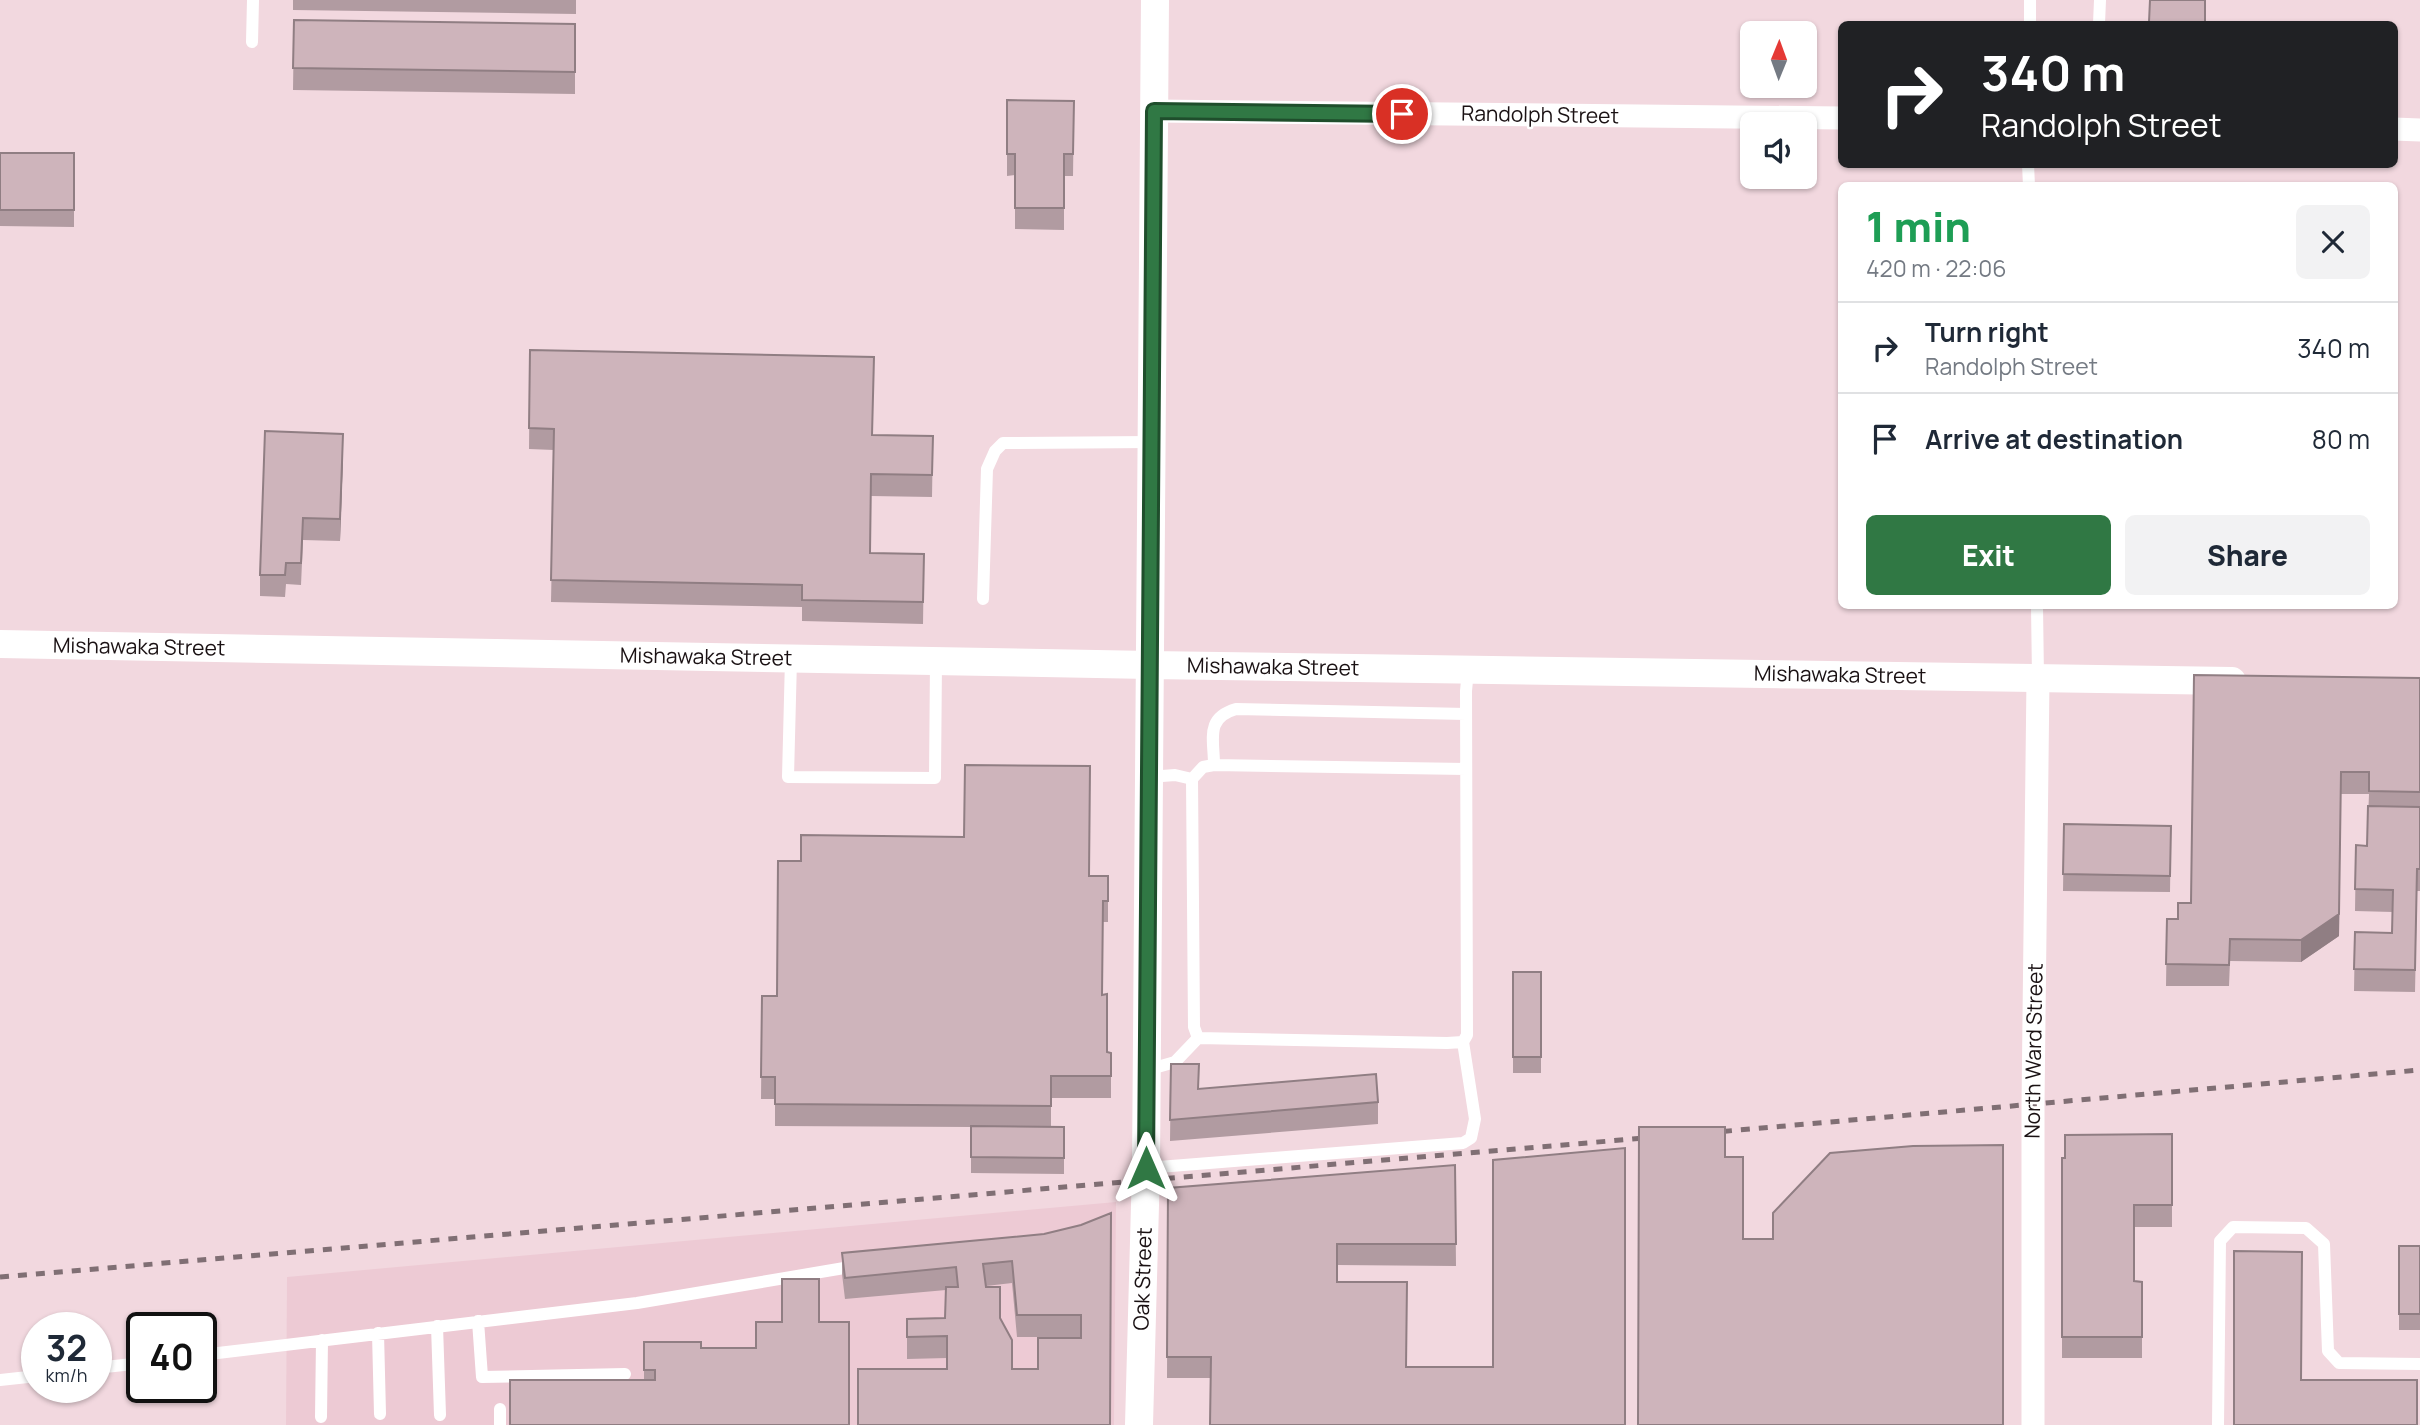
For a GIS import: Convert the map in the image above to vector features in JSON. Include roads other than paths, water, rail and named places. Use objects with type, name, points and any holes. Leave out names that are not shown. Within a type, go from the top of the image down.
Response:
[{"type":"street","name":"Oak Street","points":[[1139,1425],[1146,1168],[1155,0]]},
{"type":"street","name":"Randolph Street","points":[[1154,111],[1838,118]]},
{"type":"street","points":[[2398,129],[2420,130]]},
{"type":"street","name":"Mishawaka Street","points":[[0,644],[1150,665],[2256,681]]},
{"type":"street","name":"North Ward Street","points":[[2033,1425],[2033,1104],[2038,678]]},
{"type":"lane","points":[[252,42],[253,0]]},
{"type":"lane","points":[[2030,0],[2030,21]]},
{"type":"lane","points":[[2099,21],[2100,0]]},
{"type":"lane","points":[[983,599],[987,469],[995,451],[1003,443],[1152,442]]},
{"type":"lane","points":[[2037,609],[2038,678]]},
{"type":"lane","points":[[791,659],[788,776],[935,778],[936,661]]},
{"type":"lane","points":[[1146,1168],[1463,1143],[1471,1138],[1475,1119],[1463,1042],[1467,1035],[1468,670]]},
{"type":"lane","points":[[1214,765],[1214,723],[1221,713],[1236,709],[1466,714]]},
{"type":"lane","points":[[1198,1038],[1194,1027],[1192,779],[1203,767],[1466,769]]},
{"type":"lane","points":[[1149,777],[1175,775],[1192,779]]},
{"type":"lane","points":[[1198,1038],[1447,1044],[1463,1042]]},
{"type":"lane","points":[[1147,1070],[1175,1062],[1198,1038]]},
{"type":"lane","points":[[2218,1425],[2220,1241],[2233,1227],[2306,1228],[2324,1244],[2328,1351],[2339,1363],[2420,1364]]},
{"type":"lane","points":[[217,1353],[637,1303],[867,1264]]},
{"type":"lane","points":[[478,1321],[482,1377],[625,1374]]},
{"type":"lane","points":[[437,1326],[440,1416]]},
{"type":"lane","points":[[378,1333],[380,1414]]},
{"type":"lane","points":[[321,1417],[322,1340]]},
{"type":"lane","points":[[0,1380],[21,1378]]},
{"type":"lane","points":[[500,1409],[500,1425]]},
{"type":"railway","points":[[1705,1133],[2420,1070]]},
{"type":"railway","points":[[0,1277],[1657,1137]]}]
